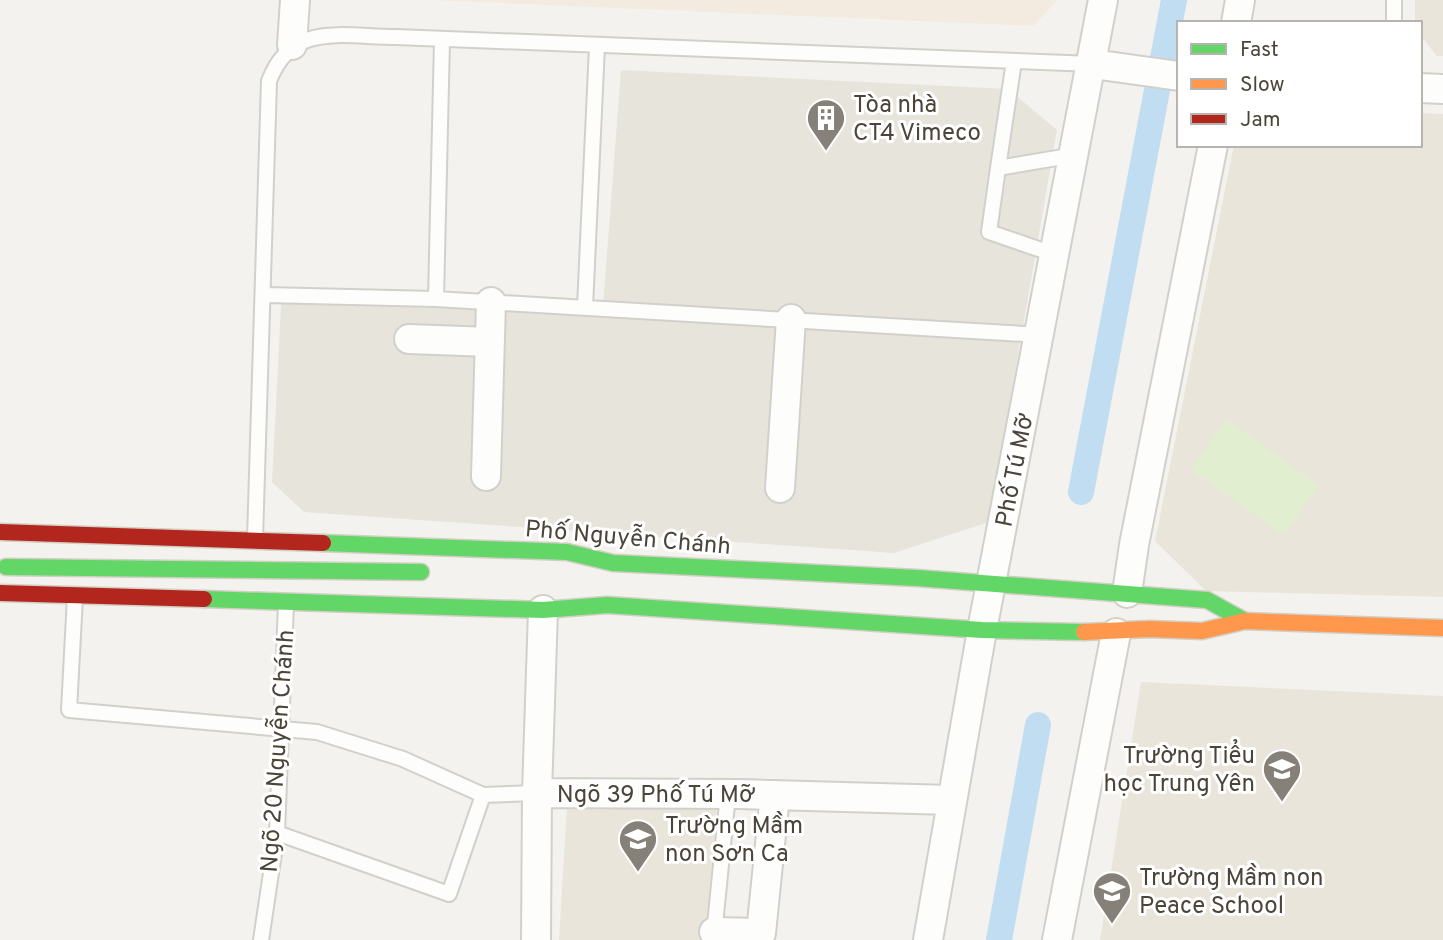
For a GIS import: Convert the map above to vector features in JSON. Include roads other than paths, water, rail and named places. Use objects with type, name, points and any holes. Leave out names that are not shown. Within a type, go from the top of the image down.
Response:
[{"type":"street","points":[[292,45],[295,0]]},
{"type":"street","name":"Phố Tú Mỡ","points":[[928,940],[982,630],[1041,335],[1103,0]]},
{"type":"street","points":[[1236,21],[1240,0]]},
{"type":"street","points":[[1093,64],[1177,76]]},
{"type":"street","points":[[1422,88],[1443,89]]},
{"type":"street","points":[[1128,593],[1133,545],[1213,147]]},
{"type":"street","points":[[486,476],[491,302]]},
{"type":"street","points":[[780,488],[791,319]]},
{"type":"street","points":[[409,339],[490,342]]},
{"type":"street","name":"Phố Nguyễn Chánh","points":[[0,532],[567,552],[613,563],[992,583],[1207,600],[1245,621]]},
{"type":"street","points":[[572,569],[613,563]]},
{"type":"street","points":[[0,567],[440,572]]},
{"type":"street","points":[[582,592],[607,605]]},
{"type":"street","name":"Phố Nguyễn Chánh","points":[[0,593],[543,610],[607,605],[982,630],[1116,633],[1149,629],[1202,631],[1245,621],[1443,628]]},
{"type":"street","points":[[536,940],[537,793],[543,610]]},
{"type":"street","points":[[1057,940],[1116,633]]},
{"type":"street","name":"Ngõ 39 Phố Tú Mỡ","points":[[537,793],[728,794],[951,800]]},
{"type":"street","name":"Ngõ 39 Phố Tú Mỡ","points":[[714,936],[761,933],[775,795]]},
{"type":"lane","points":[[1394,0],[1394,21]]},
{"type":"lane","points":[[255,539],[265,295],[269,81],[277,60],[292,45],[312,37],[442,40],[1093,64]]},
{"type":"lane","points":[[436,299],[442,40]]},
{"type":"lane","points":[[585,307],[597,46]]},
{"type":"lane","points":[[1014,61],[989,232],[1056,255]]},
{"type":"lane","points":[[998,169],[1075,155]]},
{"type":"lane","points":[[265,295],[436,299],[1041,335]]},
{"type":"lane","points":[[76,596],[69,710],[317,732],[403,759],[483,795],[537,793]]},
{"type":"lane","name":"Ngõ 20 Nguyễn Chánh","points":[[261,940],[277,833],[284,728],[286,603]]},
{"type":"lane","points":[[714,936],[728,794]]},
{"type":"lane","points":[[277,833],[449,894],[483,795]]},
{"type":"waterway","points":[[1081,492],[1174,0]]},
{"type":"waterway","points":[[999,940],[1038,725]]},
{"type":"place","name":"Tòa nhà CT4 Vimeco","points":[[826,152]]},
{"type":"place","name":"Trường Tiểu học Trung Yên","points":[[1282,803]]},
{"type":"place","name":"Trường Mầm non Sơn Ca","points":[[638,873]]},
{"type":"place","name":"Trường Mầm non Peace School","points":[[1112,925]]}]
